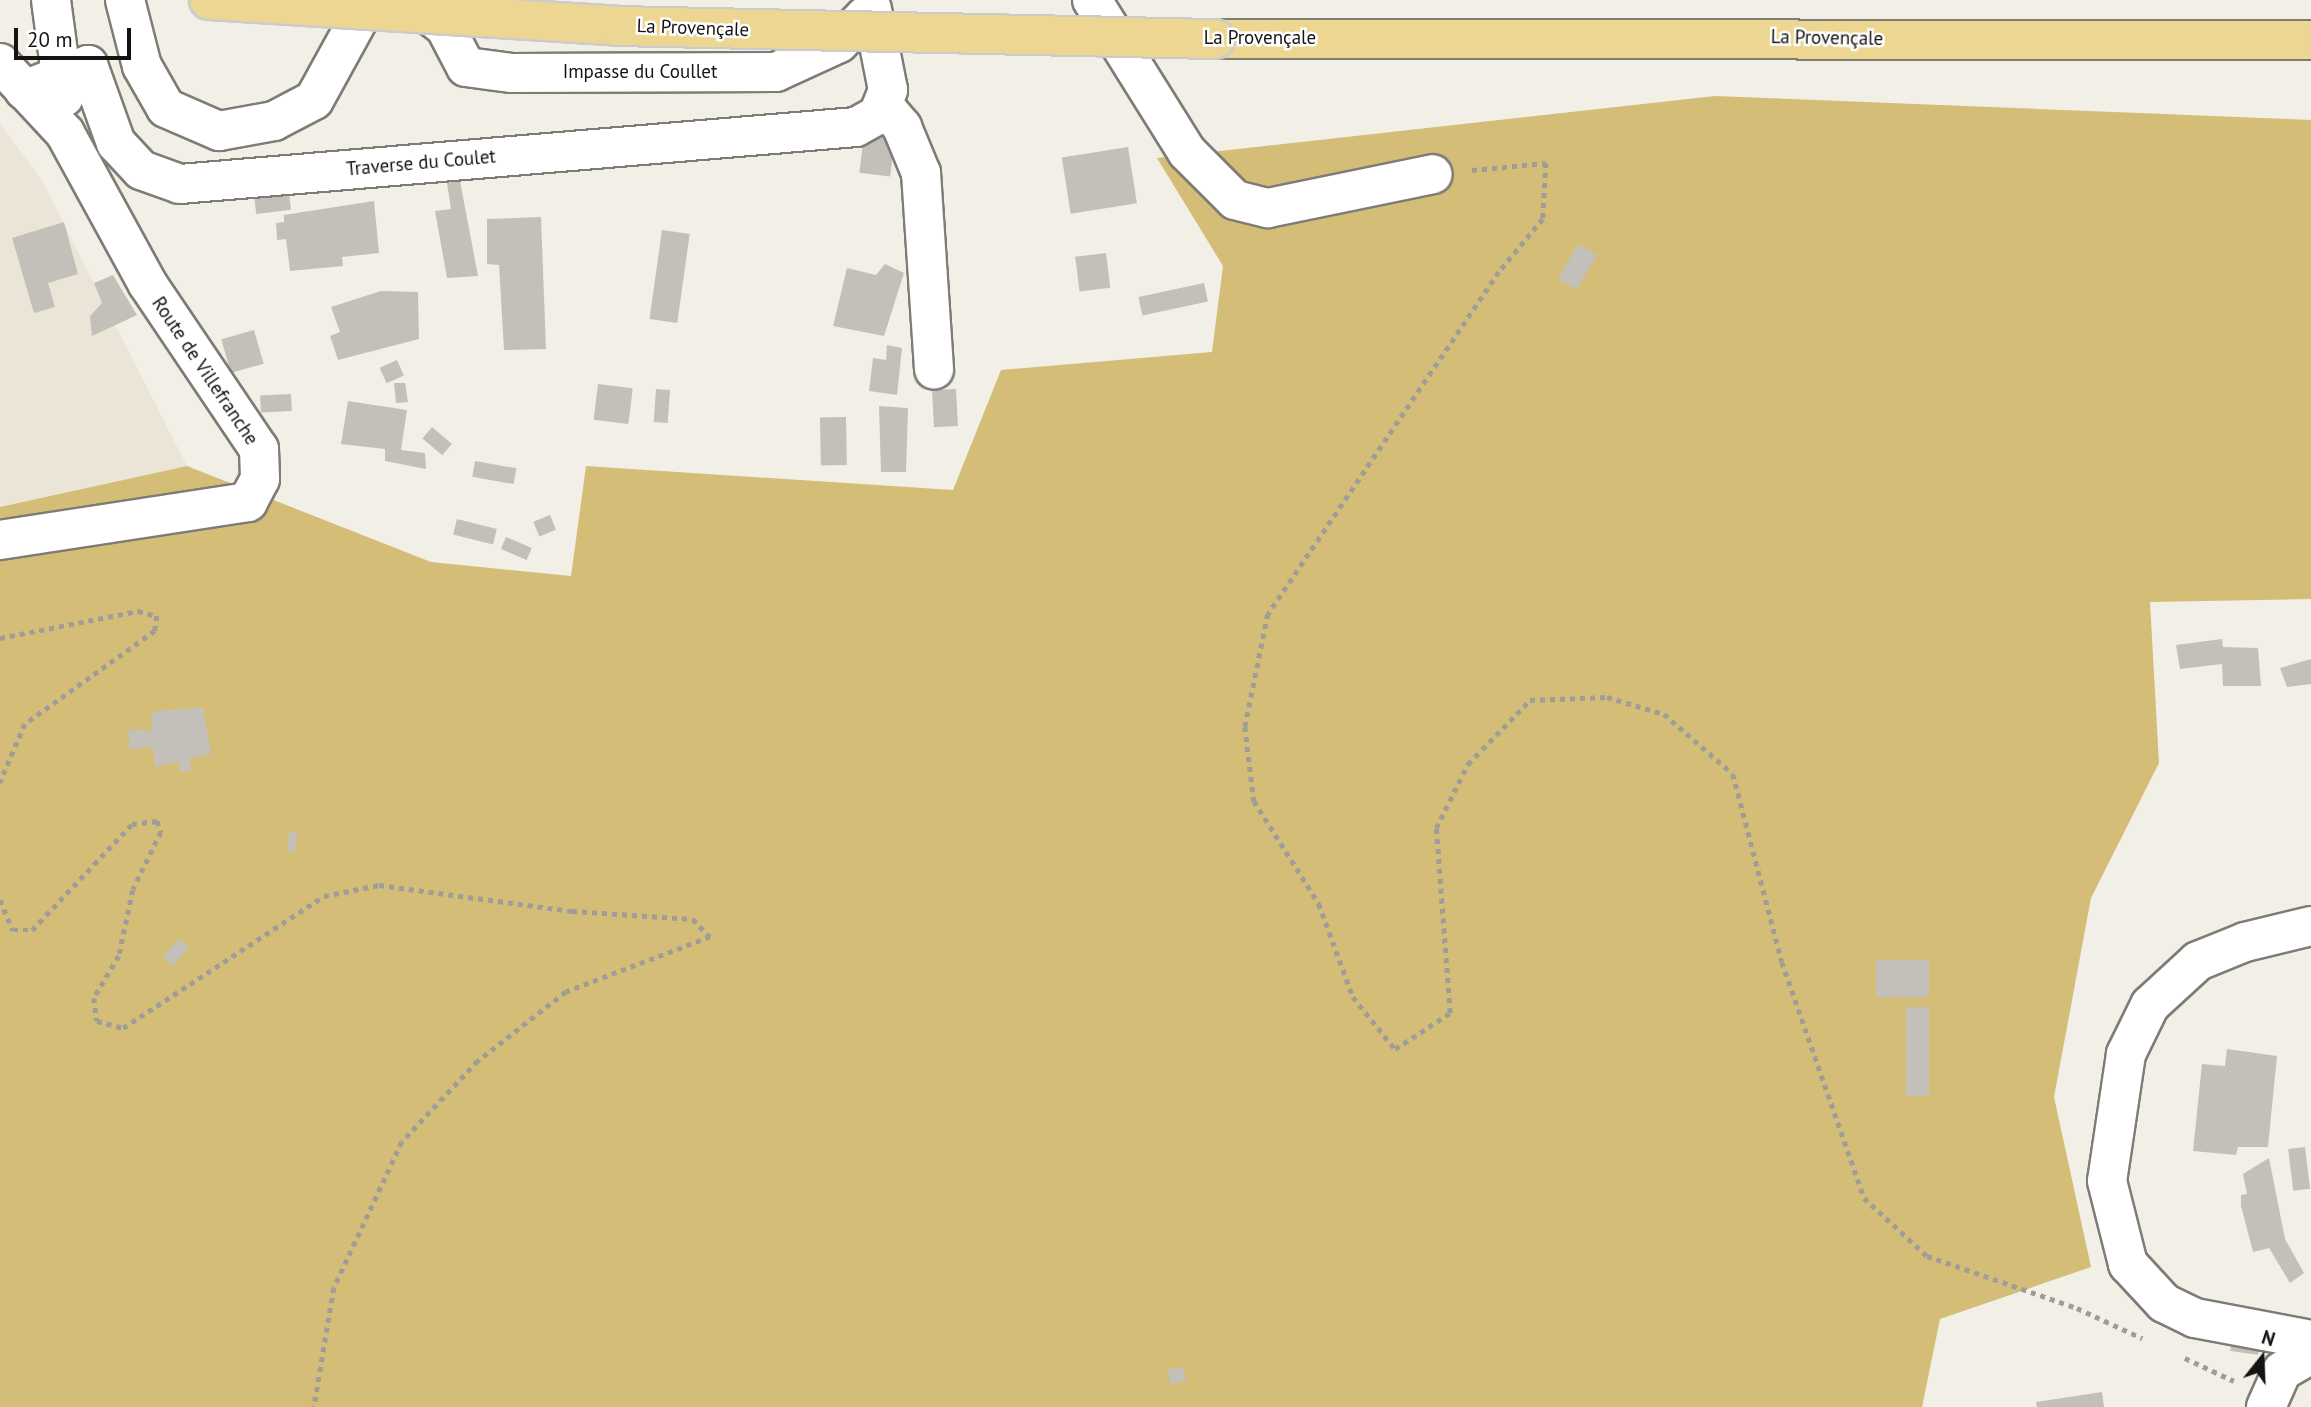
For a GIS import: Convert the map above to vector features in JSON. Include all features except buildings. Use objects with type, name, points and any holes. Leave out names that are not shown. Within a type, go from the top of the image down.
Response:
[{"type":"highway","name":"La Provençale","points":[[209,0],[617,26],[1215,39],[2311,40]]},
{"type":"street","name":"Route de Villefranche","points":[[51,0],[65,134]]},
{"type":"street","points":[[125,0],[142,66],[166,108],[219,131],[274,121],[314,100],[369,0]]},
{"type":"street","name":"Impasse du Coullet","points":[[410,0],[445,27],[466,66],[510,73],[776,72],[839,43],[875,4]]},
{"type":"street","points":[[1093,0],[1187,152],[1235,200],[1268,208],[1433,174]]},
{"type":"street","points":[[875,4],[887,75],[884,106],[902,127],[921,173],[934,370]]},
{"type":"street","name":"Traverse du Coulet","points":[[12,77],[60,73],[88,65],[116,143],[141,170],[180,184],[856,127],[884,106]]},
{"type":"street","name":"Route de Villefranche","points":[[0,540],[248,502],[260,479],[259,449],[147,283],[65,134],[12,77]]},
{"type":"street","points":[[2311,926],[2245,942],[2198,961],[2150,1005],[2126,1054],[2108,1181],[2128,1264],[2164,1303],[2195,1318],[2311,1340]]},
{"type":"street","points":[[2267,1402],[2282,1371],[2311,1354]]},
{"type":"path","points":[[1433,174],[1546,163],[1543,219],[1499,272],[1268,614],[1245,727],[1254,801],[1319,904],[1353,997],[1395,1049],[1450,1013],[1436,828],[1468,764],[1530,700],[1607,697],[1664,714],[1733,774],[1782,962],[1864,1198],[1927,1256],[2077,1308],[2153,1343]]},
{"type":"path","points":[[0,638],[138,611],[157,616],[155,631],[25,724],[0,783]]},
{"type":"path","points":[[0,900],[13,930],[32,930],[132,824],[157,821],[161,832],[133,890],[119,956],[94,998],[97,1021],[123,1028],[324,896],[379,885],[572,911],[693,919],[710,937],[566,992],[478,1061],[402,1142],[334,1288],[314,1407]]},
{"type":"path","points":[[2178,1355],[2267,1402]]},
{"type":"shaded area","points":[[1715,96],[2311,120],[2311,599],[2150,602],[2159,763],[2091,898],[2054,1097],[2091,1267],[1940,1319],[1922,1407],[0,1407],[0,507],[187,466],[431,562],[571,576],[586,466],[953,490],[1001,370],[1212,352],[1223,266],[1157,158]]},
{"type":"shaded area","points":[[0,123],[41,179],[187,466],[0,507]]}]
